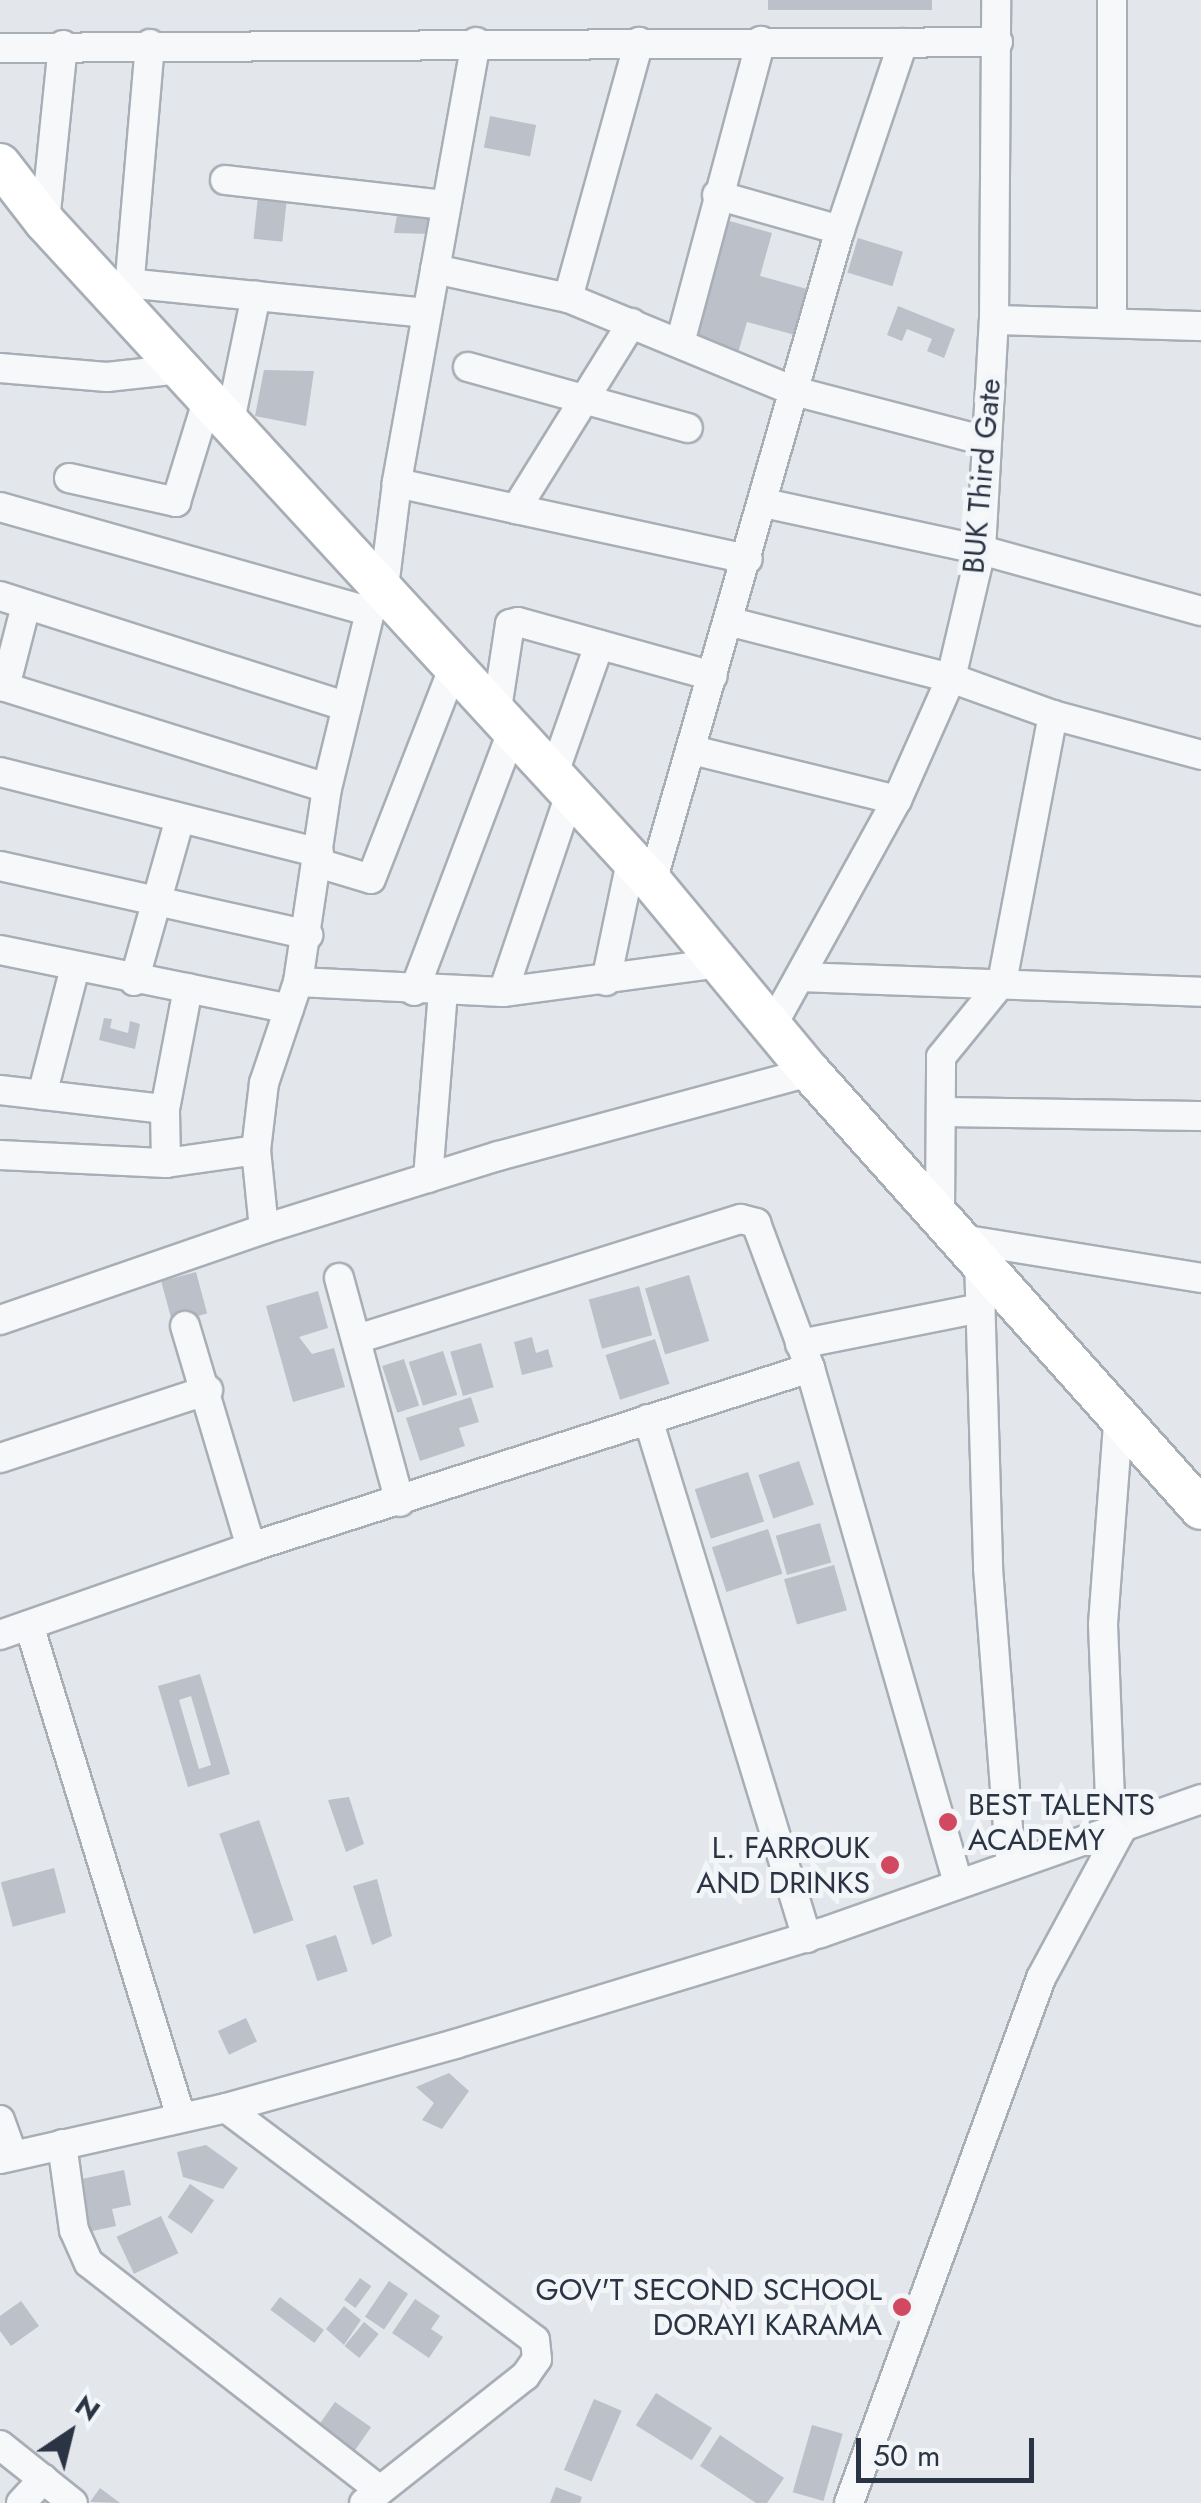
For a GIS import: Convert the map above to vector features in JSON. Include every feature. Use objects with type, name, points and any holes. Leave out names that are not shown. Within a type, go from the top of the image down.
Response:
[{"type":"street","name":"BUK Third Gate","points":[[772,1026],[897,800],[951,678],[981,550],[994,320],[996,0]]},
{"type":"street","points":[[1112,0],[1112,320]]},
{"type":"street","points":[[0,48],[476,42],[998,42]]},
{"type":"street","points":[[264,1229],[256,1150],[264,1083],[298,982],[328,788],[378,600],[476,42]]},
{"type":"street","points":[[568,298],[638,42]]},
{"type":"street","points":[[680,343],[760,42]]},
{"type":"street","points":[[606,981],[642,871],[692,750],[840,230],[903,43]]},
{"type":"street","points":[[128,298],[150,44]]},
{"type":"street","points":[[45,222],[63,45]]},
{"type":"street","points":[[0,164],[45,222],[128,298],[181,369],[378,600],[455,664],[563,782],[810,1072],[1119,1410],[1201,1510]]},
{"type":"street","points":[[225,180],[446,205]]},
{"type":"street","points":[[717,195],[840,230]]},
{"type":"street","points":[[435,269],[568,298],[794,392],[986,442]]},
{"type":"street","points":[[128,298],[256,296],[427,313]]},
{"type":"street","points":[[68,478],[176,502],[219,410],[256,296]]},
{"type":"street","points":[[994,320],[1112,320],[1201,326]]},
{"type":"street","points":[[516,509],[632,323]]},
{"type":"street","points":[[468,367],[688,428]]},
{"type":"street","points":[[0,368],[107,377],[181,369]]},
{"type":"street","points":[[396,484],[748,559]]},
{"type":"street","points":[[764,503],[981,550],[1201,611]]},
{"type":"street","points":[[0,506],[378,600]]},
{"type":"street","points":[[328,788],[2,686],[13,600],[347,707]]},
{"type":"street","points":[[731,622],[951,678],[1053,715],[1201,755]]},
{"type":"street","points":[[414,991],[505,718],[510,624],[713,676]]},
{"type":"street","points":[[503,992],[599,645]]},
{"type":"street","points":[[0,772],[180,818],[318,858],[371,879],[455,664]]},
{"type":"street","points":[[1011,1864],[988,1568],[980,1308],[960,1237],[942,1112],[941,1057],[1002,982],[1053,715]]},
{"type":"street","points":[[692,750],[897,800]]},
{"type":"street","points":[[134,981],[180,818]]},
{"type":"street","points":[[0,866],[154,904],[308,935]]},
{"type":"street","points":[[0,950],[134,981],[289,1009]]},
{"type":"street","points":[[298,982],[414,991],[503,992],[718,963]]},
{"type":"street","points":[[42,1095],[75,967]]},
{"type":"street","points":[[800,977],[1201,992]]},
{"type":"street","points":[[166,1163],[165,1109],[188,988]]},
{"type":"street","points":[[428,1178],[443,992]]},
{"type":"street","points":[[0,1320],[264,1229],[428,1178],[810,1072]]},
{"type":"street","points":[[0,1090],[165,1109]]},
{"type":"street","points":[[942,1112],[1201,1116]]},
{"type":"street","points":[[0,1154],[166,1163],[256,1150]]},
{"type":"street","points":[[356,1339],[750,1219],[805,1356],[958,1883]]},
{"type":"street","points":[[960,1237],[1201,1278]]},
{"type":"street","points":[[338,1278],[400,1502]]},
{"type":"street","points":[[0,1635],[251,1547],[648,1419],[805,1356],[980,1308]]},
{"type":"street","points":[[185,1326],[208,1390],[251,1547]]},
{"type":"street","points":[[0,1458],[208,1390]]},
{"type":"street","points":[[849,2503],[1041,1978],[1120,1832],[1110,1800],[1103,1624],[1119,1410]]},
{"type":"street","points":[[648,1419],[807,1938]]},
{"type":"street","points":[[29,1625],[180,2116]]},
{"type":"street","points":[[0,2120],[6,2158],[226,2108],[807,1938],[1011,1864],[1120,1832],[1201,1799]]},
{"type":"street","points":[[62,2144],[74,2230],[89,2263],[372,2496],[525,2376],[537,2359],[535,2340],[226,2108]]},
{"type":"street","points":[[0,2445],[73,2503]]},
{"type":"street","points":[[21,2503],[42,2479]]},
{"type":"building","points":[[768,0],[932,0],[932,10],[768,10]]},
{"type":"building","points":[[490,116],[536,125],[530,156],[484,147]]},
{"type":"building","points":[[258,196],[287,199],[282,242],[254,239]]},
{"type":"building","points":[[398,209],[436,217],[433,234],[394,233]]},
{"type":"building","points":[[726,220],[772,233],[760,276],[807,289],[795,335],[747,322],[738,353],[693,340]]},
{"type":"building","points":[[858,238],[903,252],[892,286],[847,272]]},
{"type":"building","points":[[898,306],[955,329],[944,358],[927,351],[932,339],[907,329],[902,341],[887,335]]},
{"type":"building","points":[[264,370],[314,371],[306,426],[255,416]]},
{"type":"building","points":[[104,1018],[112,1019],[110,1028],[128,1033],[130,1021],[140,1024],[135,1049],[99,1040]]},
{"type":"building","points":[[196,1272],[207,1314],[172,1323],[161,1281]]},
{"type":"building","points":[[689,1275],[709,1341],[665,1354],[645,1288]]},
{"type":"building","points":[[639,1286],[652,1335],[602,1349],[589,1299]]},
{"type":"building","points":[[318,1291],[328,1328],[299,1337],[312,1354],[334,1348],[345,1387],[293,1402],[266,1306]]},
{"type":"building","points":[[532,1337],[536,1353],[548,1349],[553,1367],[522,1375],[514,1342]]},
{"type":"building","points":[[655,1339],[670,1384],[620,1400],[606,1355]]},
{"type":"building","points":[[481,1343],[494,1387],[463,1396],[450,1352]]},
{"type":"building","points":[[443,1351],[457,1395],[423,1406],[409,1362]]},
{"type":"building","points":[[404,1359],[419,1406],[397,1413],[382,1366]]},
{"type":"building","points":[[471,1397],[479,1422],[459,1428],[465,1446],[420,1461],[406,1418]]},
{"type":"building","points":[[799,1461],[814,1504],[773,1518],[758,1475]]},
{"type":"building","points":[[748,1472],[764,1521],[711,1539],[695,1489]]},
{"type":"building","points":[[820,1523],[831,1562],[787,1575],[776,1536]]},
{"type":"building","points":[[768,1529],[783,1574],[726,1592],[712,1547]]},
{"type":"building","points":[[834,1565],[847,1610],[797,1625],[784,1579]]},
{"type":"building","points":[[200,1674],[230,1774],[188,1787],[158,1686]],"holes":[[[191,1696],[211,1765],[199,1769],[179,1700]]]},
{"type":"building","points":[[349,1797],[364,1844],[346,1852],[328,1800]]},
{"type":"building","points":[[259,1820],[294,1920],[254,1934],[219,1834]]},
{"type":"building","points":[[54,1868],[66,1912],[13,1927],[1,1882]]},
{"type":"building","points":[[377,1879],[392,1936],[372,1945],[353,1886]]},
{"type":"building","points":[[336,1935],[348,1971],[317,1981],[306,1945]]},
{"type":"building","points":[[246,2018],[257,2042],[229,2055],[218,2031]]},
{"type":"building","points":[[449,2073],[469,2091],[442,2129],[422,2120],[434,2103],[416,2087]]},
{"type":"building","points":[[206,2145],[238,2168],[223,2189],[183,2177],[177,2152]]},
{"type":"building","points":[[124,2170],[131,2205],[112,2209],[116,2226],[88,2232],[77,2180]]},
{"type":"building","points":[[190,2184],[214,2200],[192,2233],[168,2217]]},
{"type":"building","points":[[161,2216],[178,2253],[134,2274],[117,2237]]},
{"type":"building","points":[[360,2278],[371,2286],[355,2308],[344,2300]]},
{"type":"building","points":[[389,2281],[408,2294],[384,2330],[365,2317]]},
{"type":"building","points":[[280,2297],[324,2330],[314,2343],[270,2310]]},
{"type":"building","points":[[415,2299],[440,2316],[431,2329],[443,2337],[429,2358],[392,2333]]},
{"type":"building","points":[[21,2301],[39,2326],[11,2346],[0,2331],[0,2316]]},
{"type":"building","points":[[344,2306],[361,2320],[344,2345],[326,2329]]},
{"type":"building","points":[[364,2322],[379,2334],[359,2358],[344,2346]]},
{"type":"building","points":[[656,2393],[712,2428],[692,2460],[636,2425]]},
{"type":"building","points":[[594,2399],[622,2411],[592,2482],[564,2470]]},
{"type":"building","points":[[335,2402],[371,2427],[352,2455],[315,2430]]},
{"type":"building","points":[[812,2425],[843,2434],[823,2501],[793,2492]]},
{"type":"building","points":[[720,2435],[784,2478],[767,2503],[756,2503],[700,2466]]},
{"type":"building","points":[[556,2487],[582,2497],[580,2503],[550,2503]]},
{"type":"building","points":[[100,2488],[120,2503],[90,2502]]},
{"type":"place","name":"BEST TALENTS ACADEMY","points":[[948,1822]]},
{"type":"place","name":"L. FARROUK AND DRINKS","points":[[890,1865]]},
{"type":"place","name":"GOV'T SECOND SCHOOL DORAYI KARAMA","points":[[902,2307]]}]
